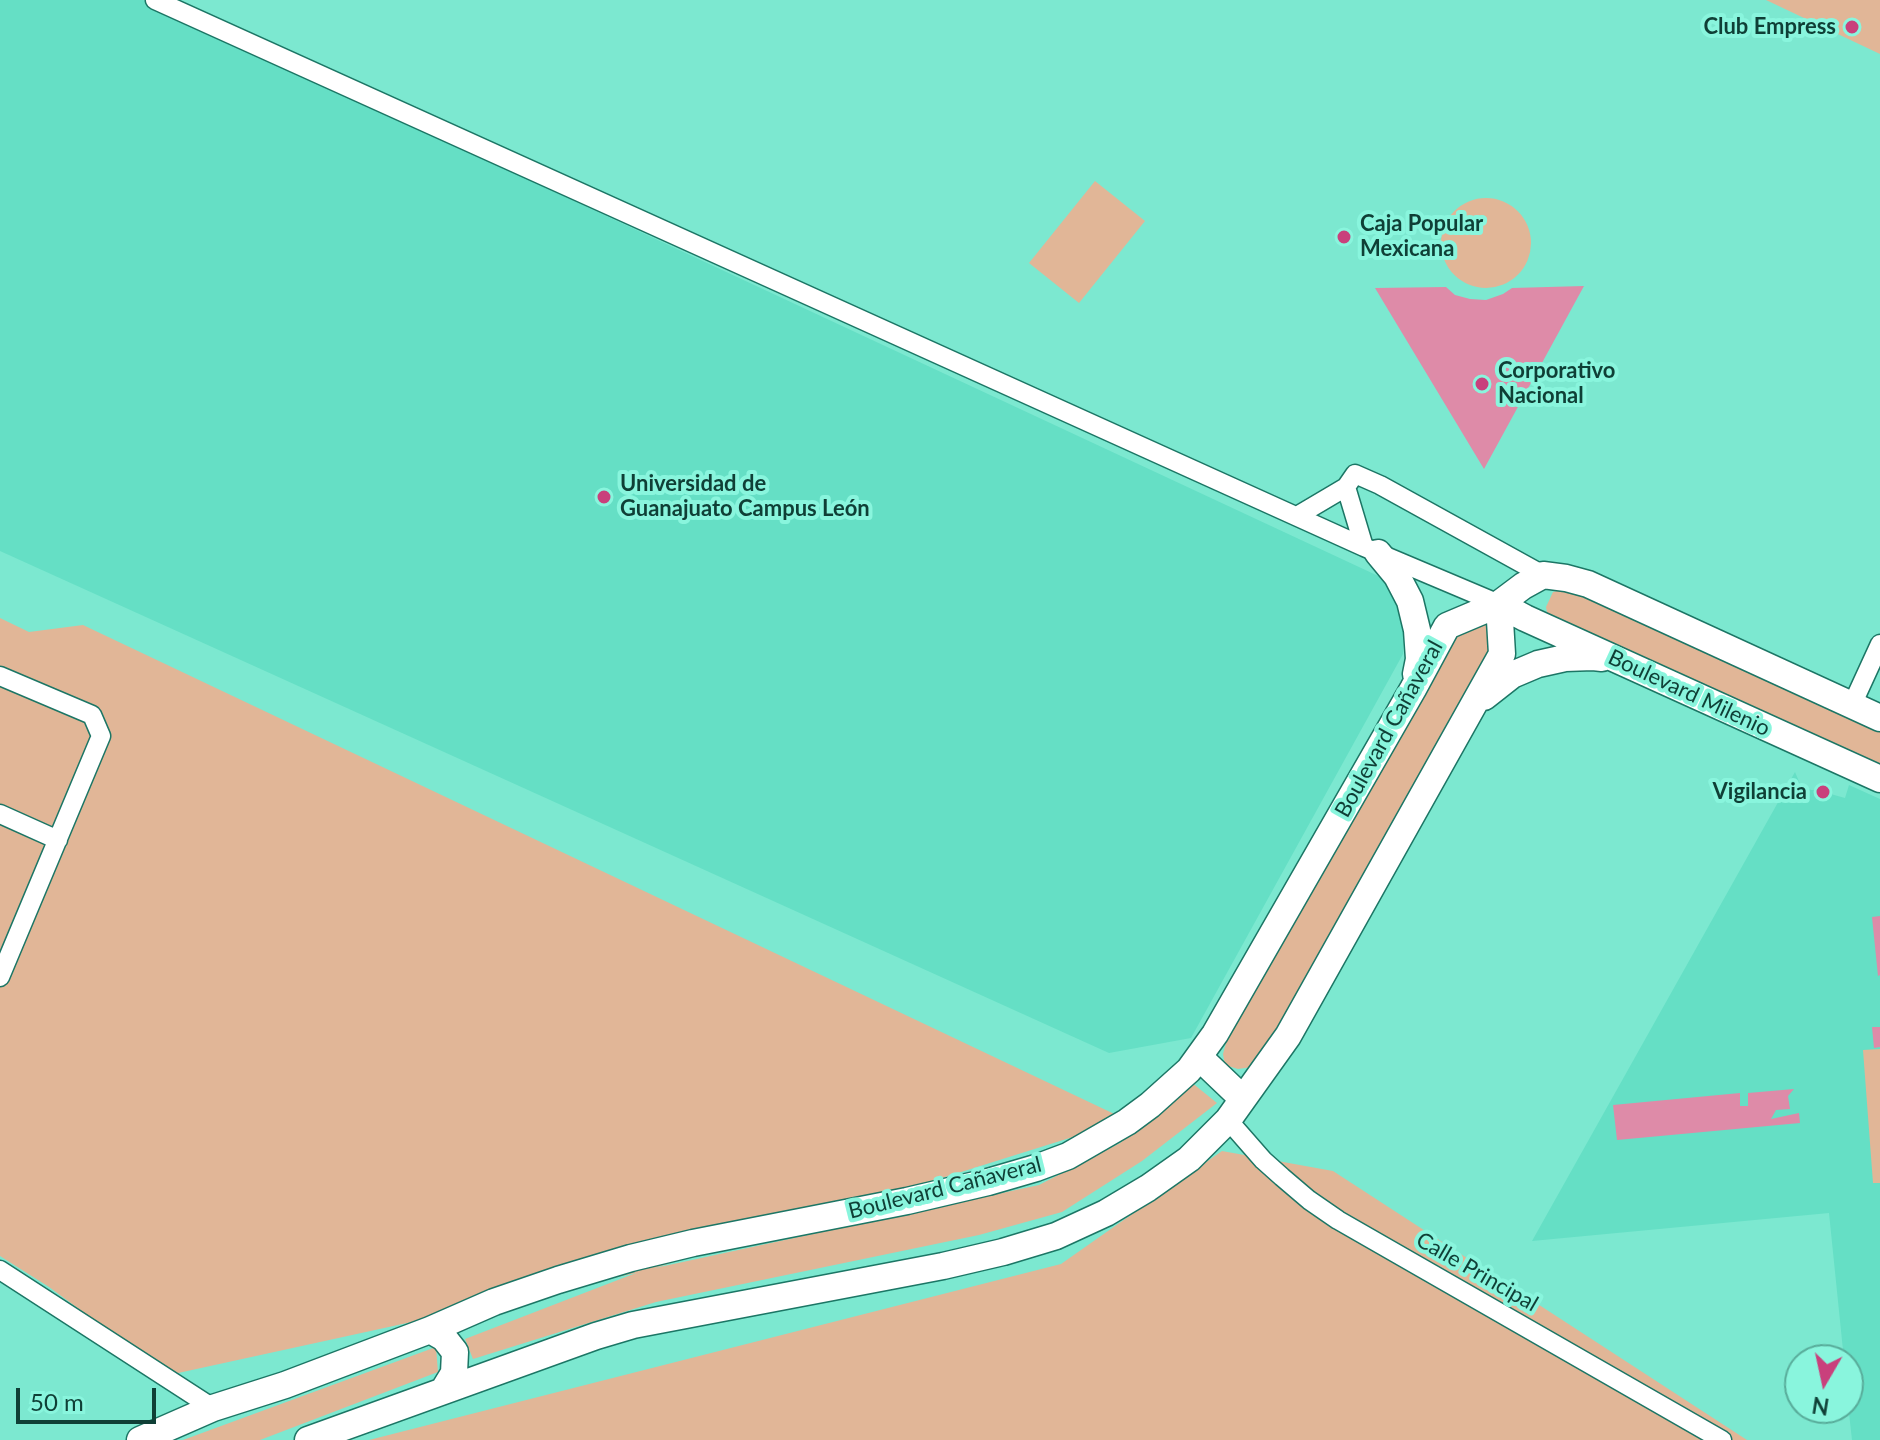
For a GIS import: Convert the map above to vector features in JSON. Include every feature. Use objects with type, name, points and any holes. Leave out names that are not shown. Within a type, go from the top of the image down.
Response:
[{"type":"street","points":[[155,0],[1371,550],[1499,604],[1502,654],[1288,1036],[1236,1109],[1189,1159],[1148,1188],[1106,1213],[1056,1236],[1003,1252],[633,1325],[308,1440]]},
{"type":"street","points":[[1297,516],[1346,487],[1355,474],[1543,575],[1588,584],[1880,718]]},
{"type":"street","points":[[1346,487],[1371,550],[1397,576],[1410,601],[1417,630],[1419,659],[1413,689]]},
{"type":"street","name":"Boulevard Cañaveral","points":[[140,1440],[213,1408],[285,1385],[430,1330],[494,1302],[558,1280],[693,1243],[907,1201],[1036,1168],[1068,1156],[1127,1122],[1174,1085],[1199,1057],[1235,1001],[1447,626],[1499,604],[1543,575]]},
{"type":"street","name":"Boulevard Milenio","points":[[1499,604],[1880,779]]},
{"type":"street","points":[[1852,705],[1880,644]]},
{"type":"street","points":[[1470,711],[1512,675],[1538,664],[1565,658],[1593,657],[1620,662]]},
{"type":"street","points":[[0,676],[92,715],[101,736],[58,840],[6,948],[0,977]]},
{"type":"street","points":[[0,814],[58,840]]},
{"type":"street","points":[[1199,1057],[1236,1109]]},
{"type":"street","name":"Calle Principal","points":[[1236,1109],[1273,1169],[1338,1220],[1722,1440]]},
{"type":"street","points":[[0,1270],[213,1408]]},
{"type":"street","points":[[430,1330],[444,1338],[455,1352],[454,1373],[443,1391]]},
{"type":"shaded area","name":"Universidad de Guanajuato Campus León","points":[[0,0],[143,0],[1389,581],[1404,621],[1403,654],[1191,1038],[1109,1053],[0,551]]},
{"type":"shaded area","name":"Club Empress","points":[[1766,0],[1880,0],[1880,54]]},
{"type":"shaded area","points":[[1095,181],[1145,221],[1079,303],[1029,263]]},
{"type":"shaded area","points":[[1486,198],[1503,202],[1518,211],[1527,226],[1531,243],[1527,260],[1518,275],[1503,284],[1486,288],[1469,284],[1454,275],[1445,260],[1441,243],[1445,226],[1454,211],[1469,202]]},
{"type":"shaded area","points":[[1566,589],[1880,728],[1880,769],[1548,618],[1546,607],[1553,592]]},
{"type":"shaded area","points":[[0,618],[29,632],[83,625],[1127,1120],[655,1268],[1039,1185],[1120,1143],[1191,1082],[1217,1103],[1142,1161],[1062,1212],[979,1235],[656,1302],[473,1359],[465,1339],[636,1273],[169,1375],[49,1287],[0,1256]]},
{"type":"shaded area","points":[[1469,620],[1492,623],[1495,645],[1260,1061],[1252,1067],[1238,1069],[1225,1065],[1223,1054],[1226,1043],[1462,625]]},
{"type":"shaded area","points":[[1795,772],[1800,784],[1811,790],[1818,790],[1819,786],[1828,788],[1827,793],[1845,798],[1849,785],[1880,799],[1880,1440],[1852,1440],[1850,1424],[1864,1424],[1864,1344],[1842,1344],[1829,1213],[1532,1241]]},
{"type":"shaded area","points":[[1880,1049],[1880,1183],[1873,1183],[1863,1050]]},
{"type":"shaded area","points":[[1222,1151],[1333,1171],[1747,1440],[369,1440],[1061,1264]]},
{"type":"shaded area","points":[[436,1347],[438,1372],[260,1440],[183,1440]]},
{"type":"building","name":"Corporativo Nacional","points":[[1584,286],[1484,469],[1375,288],[1446,287],[1455,295],[1486,300],[1512,288]]},
{"type":"building","points":[[1880,916],[1880,975],[1878,976],[1872,917]]},
{"type":"building","points":[[1872,1027],[1880,1027],[1880,1047],[1874,1048]]},
{"type":"building","points":[[1794,1089],[1788,1096],[1790,1109],[1776,1110],[1771,1119],[1799,1113],[1800,1123],[1617,1140],[1613,1105],[1740,1093],[1740,1106],[1748,1106],[1748,1093]]},
{"type":"place","name":"Club Empress","points":[[1852,27]]},
{"type":"place","name":"Caja Popular Mexicana","points":[[1344,237]]},
{"type":"place","name":"Corporativo Nacional","points":[[1482,384]]},
{"type":"place","name":"Universidad de Guanajuato Campus León","points":[[604,497]]},
{"type":"place","name":"Vigilancia","points":[[1823,792]]}]
